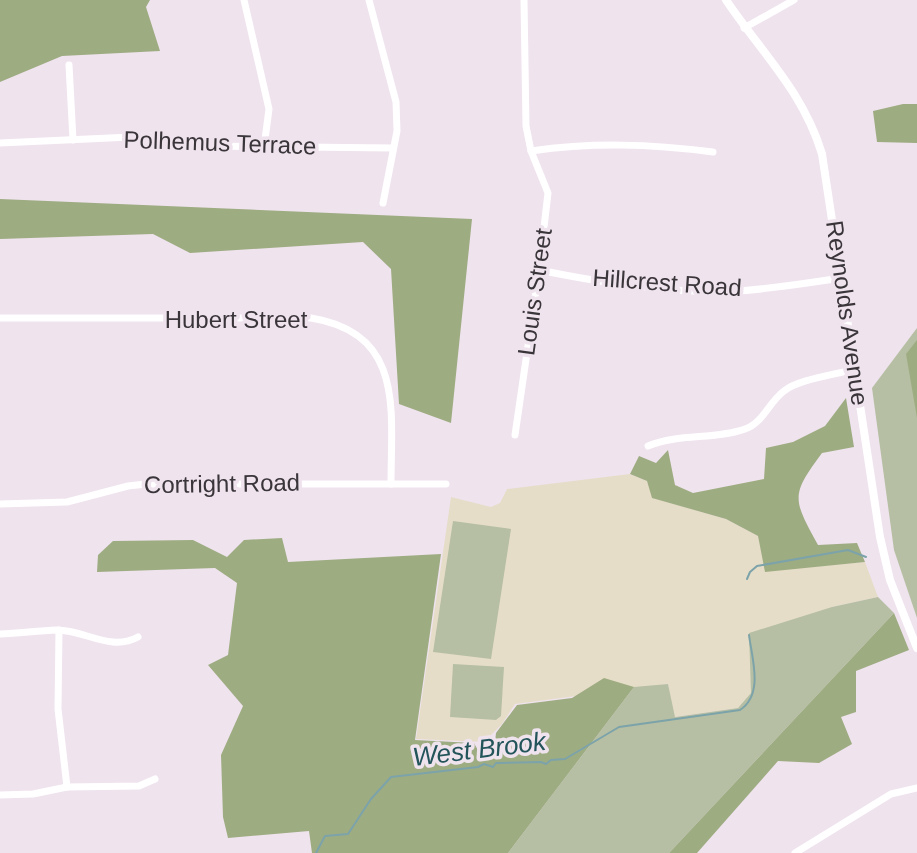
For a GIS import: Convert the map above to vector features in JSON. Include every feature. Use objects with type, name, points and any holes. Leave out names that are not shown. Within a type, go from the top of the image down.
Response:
[{"type":"street","points":[[244,0],[269,109],[264,147]]},
{"type":"street","points":[[369,0],[396,102],[397,131],[383,203]]},
{"type":"street","name":"Louis Street","points":[[515,435],[548,193],[531,151],[526,126],[524,0]]},
{"type":"street","name":"Reynolds Avenue","points":[[726,0],[744,28],[796,93],[816,132],[827,175],[885,564],[917,647]]},
{"type":"street","points":[[744,28],[794,0]]},
{"type":"street","points":[[69,65],[73,140]]},
{"type":"street","name":"Polhemus Terrace","points":[[0,143],[153,136],[196,146],[393,148]]},
{"type":"street","points":[[531,151],[579,144],[631,144],[713,152]]},
{"type":"street","name":"Hillcrest Road","points":[[539,270],[652,288],[700,291],[736,291],[842,278]]},
{"type":"street","name":"Hubert Street","points":[[0,318],[311,318],[342,326],[373,349],[388,379],[392,411],[391,484]]},
{"type":"street","points":[[648,446],[663,440],[742,430],[756,423],[788,388],[855,369]]},
{"type":"street","name":"Cortright Road","points":[[0,504],[58,503],[146,484],[446,484]]},
{"type":"street","points":[[59,630],[58,709],[67,787]]},
{"type":"street","points":[[0,634],[59,630],[118,643],[138,637]]},
{"type":"street","points":[[0,795],[33,794],[67,787],[139,786],[155,779]]},
{"type":"street","points":[[795,853],[882,799],[902,790],[917,788]]},
{"type":"shaded area","points":[[630,474],[647,481],[653,498],[726,519],[758,536],[766,571],[865,562],[878,597],[832,607],[752,682],[751,694],[738,708],[674,717],[668,684],[515,704],[502,724],[484,742],[416,739],[451,497],[491,507],[500,503],[507,489]]},
{"type":"green space","points":[[0,0],[150,0],[146,7],[160,51],[62,56],[0,82]]},
{"type":"green space","points":[[917,104],[917,143],[877,142],[873,111]]},
{"type":"green space","points":[[0,199],[472,219],[451,423],[399,404],[391,269],[363,242],[190,253],[153,234],[0,239]]},
{"type":"green space","points":[[917,328],[917,618],[894,550],[872,388]]},
{"type":"green space","points":[[917,340],[917,418],[906,354]]},
{"type":"green space","points":[[846,398],[854,447],[822,453],[804,479],[800,489],[800,507],[818,545],[857,543],[865,562],[765,572],[758,536],[726,519],[652,498],[647,481],[630,474],[639,456],[656,463],[668,450],[675,485],[693,493],[764,479],[766,448],[793,442],[825,426]]},
{"type":"green space","points":[[453,521],[511,529],[491,659],[433,652]]},
{"type":"green space","points":[[282,538],[288,562],[441,554],[415,740],[474,743],[481,756],[494,752],[496,733],[517,705],[572,698],[604,678],[634,687],[508,853],[312,853],[309,831],[228,838],[223,817],[221,755],[243,706],[208,665],[228,655],[237,583],[215,568],[97,572],[98,555],[113,541],[193,540],[227,557],[244,540]]},
{"type":"green space","points":[[878,597],[894,613],[669,853],[508,853],[634,687],[668,684],[675,717],[738,708],[751,693],[749,633],[832,607]]},
{"type":"green space","points":[[894,613],[909,650],[856,671],[856,712],[841,717],[852,744],[819,763],[778,761],[697,853],[669,853]]},
{"type":"green space","points":[[453,664],[504,667],[501,716],[496,720],[450,717]]},
{"type":"waterway","name":"West Brook","points":[[747,579],[757,566],[848,550],[866,557]]},
{"type":"waterway","name":"West Brook","points":[[316,853],[325,836],[348,834],[371,799],[391,777],[484,764],[493,767],[496,763],[546,764],[551,760],[565,759],[619,727],[740,710],[752,695],[754,686],[749,635]]}]
